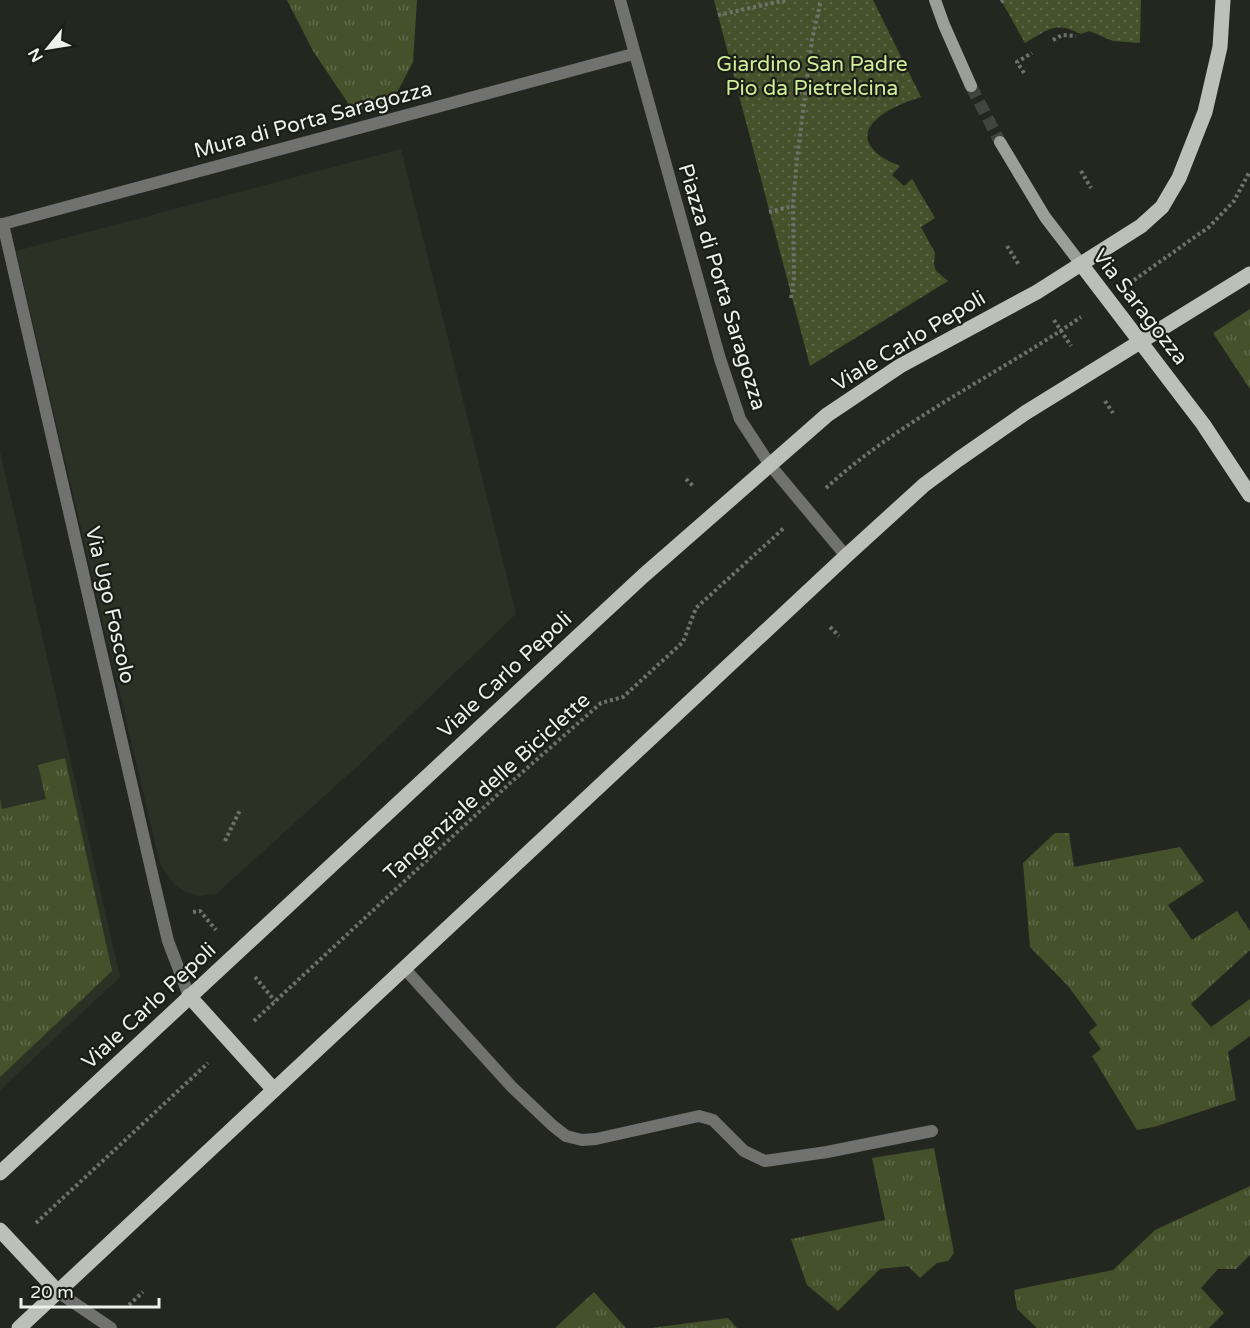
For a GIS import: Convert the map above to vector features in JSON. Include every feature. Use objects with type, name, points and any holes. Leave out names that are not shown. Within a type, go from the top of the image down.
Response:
[{"type":"main road","name":"Viale Carlo Pepoli","points":[[0,1173],[635,584],[827,415],[900,366],[1036,292],[1141,226],[1162,207],[1179,178],[1205,112],[1220,47],[1223,0]]},
{"type":"main road","name":"Via Saragozza","points":[[1081,264],[1203,424],[1250,495]]},
{"type":"main road","points":[[19,1328],[916,492],[958,459],[1025,413],[1250,274]]},
{"type":"main road","points":[[189,996],[274,1090]]},
{"type":"main road","points":[[0,1230],[58,1292]]},
{"type":"street","name":"Piazza di Porta Saragozza","points":[[620,0],[633,54],[720,359],[740,419],[770,465],[846,555]]},
{"type":"street","points":[[935,0],[971,86]]},
{"type":"street","name":"Mura di Porta Saragozza","points":[[2,224],[633,54]]},
{"type":"street","name":"Via Saragozza","points":[[1000,142],[1045,217],[1081,264]]},
{"type":"street","name":"Via Ugo Foscolo","points":[[2,224],[168,941],[189,996]]},
{"type":"street","points":[[404,968],[512,1086],[566,1136],[582,1140],[596,1139],[699,1116],[713,1120],[744,1151],[765,1161],[827,1152],[932,1131]]},
{"type":"street","points":[[58,1292],[111,1328]]},
{"type":"path","points":[[718,15],[787,0]]},
{"type":"path","points":[[791,298],[794,278],[793,206],[808,75],[821,0]]},
{"type":"path","points":[[1053,40],[1062,35],[1076,36]]},
{"type":"path","points":[[1024,73],[1017,62],[1032,53]]},
{"type":"path","points":[[1081,171],[1091,188]]},
{"type":"path","points":[[1209,227],[1234,201],[1250,171]]},
{"type":"path","points":[[769,212],[793,206]]},
{"type":"path","points":[[1007,246],[1113,413]]},
{"type":"path","points":[[827,487],[887,439],[955,394],[1061,331]]},
{"type":"path","points":[[686,479],[694,487]]},
{"type":"path","name":"Tangenziale delle Biciclette","points":[[254,1020],[509,784],[601,703],[623,697],[666,658],[683,642],[696,608],[758,553]]},
{"type":"path","points":[[830,627],[839,636]]},
{"type":"path","points":[[225,841],[240,810]]},
{"type":"path","points":[[36,1224],[214,1057]]},
{"type":"shaded area","points":[[401,149],[516,614],[362,762],[216,894],[199,896],[175,885],[160,864],[16,251]]},
{"type":"shaded area","points":[[0,451],[120,977],[0,1090]]},
{"type":"green space","points":[[287,0],[417,0],[413,62],[392,102],[354,112],[313,51]]},
{"type":"green space","name":"Giardino San Padre Pio da Pietrelcina","points":[[714,0],[873,0],[921,97],[889,110],[879,117],[871,125],[867,135],[870,144],[879,155],[900,166],[892,175],[904,186],[912,179],[935,218],[921,227],[935,253],[936,271],[948,281],[810,366]]},
{"type":"green space","points":[[1001,0],[1141,0],[1140,43],[1113,41],[1089,31],[1081,34],[1058,27],[1025,43]]},
{"type":"green space","points":[[1250,309],[1250,389],[1213,333]]},
{"type":"green space","points":[[65,758],[112,971],[0,1077],[0,799],[2,809],[46,799],[38,765]]},
{"type":"green space","points":[[1055,833],[1069,833],[1074,867],[1180,847],[1204,881],[1168,905],[1192,940],[1237,911],[1250,931],[1250,950],[1191,1004],[1211,1027],[1250,999],[1250,1036],[1228,1052],[1236,1100],[1154,1127],[1137,1130],[1092,1056],[1101,1049],[1089,1032],[1097,1025],[1068,986],[1030,947],[1023,863]]},
{"type":"green space","points":[[934,1148],[954,1253],[948,1261],[937,1263],[920,1278],[908,1266],[880,1269],[838,1311],[807,1285],[791,1239],[885,1220],[872,1158]]},
{"type":"green space","points":[[1250,1186],[1250,1255],[1236,1269],[1218,1269],[1201,1288],[1224,1313],[1209,1328],[1037,1328],[1017,1309],[1014,1290],[1113,1270],[1155,1230]]},
{"type":"green space","points":[[594,1292],[626,1328],[555,1328]]},
{"type":"green space","points":[[728,1318],[737,1328],[651,1328]]},
{"type":"tunnel","points":[[971,86],[1000,142]]}]
